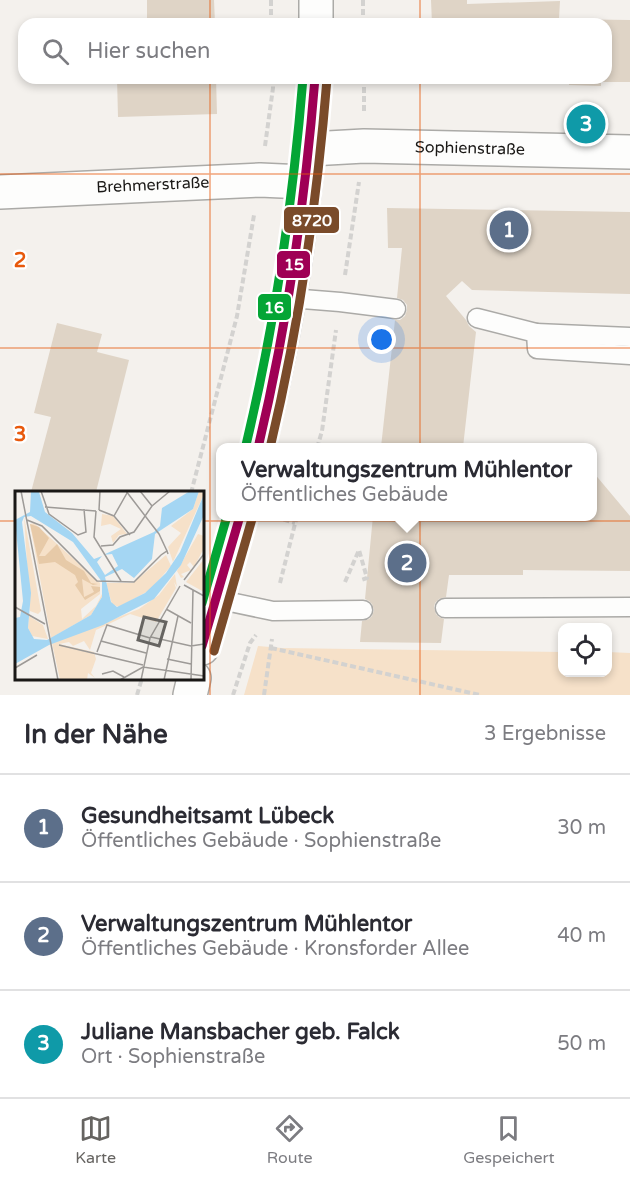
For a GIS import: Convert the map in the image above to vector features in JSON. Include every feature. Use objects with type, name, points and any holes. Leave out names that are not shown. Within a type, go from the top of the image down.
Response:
[{"type":"street","points":[[316,0],[316,18]]},
{"type":"street","points":[[259,443],[290,298],[310,149],[315,84]]},
{"type":"street","name":"Sophienstraße","points":[[310,149],[364,146],[630,152]]},
{"type":"street","name":"Brehmerstraße","points":[[0,192],[260,180],[304,182]]},
{"type":"street","points":[[204,641],[239,521]]},
{"type":"street","points":[[190,695],[194,680]]},
{"type":"lane","points":[[290,298],[396,309]]},
{"type":"lane","points":[[477,318],[536,333],[630,337]]},
{"type":"lane","points":[[536,333],[537,349],[630,355]]},
{"type":"lane","points":[[216,599],[273,611],[363,610]]},
{"type":"lane","points":[[445,608],[630,607]]},
{"type":"path","points":[[271,0],[272,18]]},
{"type":"path","points":[[363,0],[363,18]]},
{"type":"path","points":[[191,491],[237,316],[260,180],[273,84]]},
{"type":"path","points":[[318,443],[322,431],[364,146],[364,84]]},
{"type":"path","points":[[264,695],[271,648],[273,611],[295,523],[288,521]]},
{"type":"path","points":[[332,611],[359,550],[367,578]]},
{"type":"path","points":[[233,695],[250,643],[273,611]]},
{"type":"path","points":[[271,648],[480,695]]},
{"type":"path","points":[[137,695],[141,680]]},
{"type":"shaded area","points":[[258,646],[558,652],[558,677],[612,677],[612,652],[630,653],[630,695],[244,695]]},
{"type":"building","points":[[147,0],[214,0],[215,18],[147,18]]},
{"type":"building","points":[[431,0],[467,0],[467,4],[560,1],[559,18],[432,18]]},
{"type":"building","points":[[612,20],[630,20],[630,82],[612,82]]},
{"type":"building","points":[[117,84],[216,84],[217,114],[118,117]]},
{"type":"building","points":[[601,84],[601,86],[569,85]]},
{"type":"building","points":[[387,208],[630,212],[630,294],[472,290],[462,281],[446,296],[476,332],[463,443],[381,443],[395,320],[400,320],[405,316],[407,310],[407,305],[403,300],[397,298],[402,248],[388,248]]},
{"type":"building","points":[[57,323],[102,334],[97,352],[129,360],[96,491],[31,491],[51,417],[34,413]]},
{"type":"building","points":[[597,477],[630,516],[630,571],[523,570],[523,575],[449,575],[446,597],[439,599],[434,607],[436,614],[444,619],[441,643],[360,642],[362,621],[369,619],[374,610],[372,604],[365,599],[373,521],[597,521]]},
{"type":"transit line","name":"16","points":[[246,443],[266,354],[282,263],[302,84]]},
{"type":"transit line","name":"15","points":[[259,443],[278,356],[294,264],[314,84]]},
{"type":"transit line","name":"8720","points":[[271,443],[290,356],[306,264],[327,84]]},
{"type":"transit line","name":"16","points":[[204,596],[226,521]]},
{"type":"transit line","name":"15","points":[[204,639],[239,521]]},
{"type":"transit line","name":"8720","points":[[214,651],[251,521]]},
{"type":"place","name":"Juliane Mansbacher geb. Falck","points":[[586,124]]},
{"type":"place","name":"Gesundheitsamt Lübeck","points":[[509,230]]},
{"type":"place","name":"Verwaltungszentrum Mühlentor","points":[[407,563]]}]
